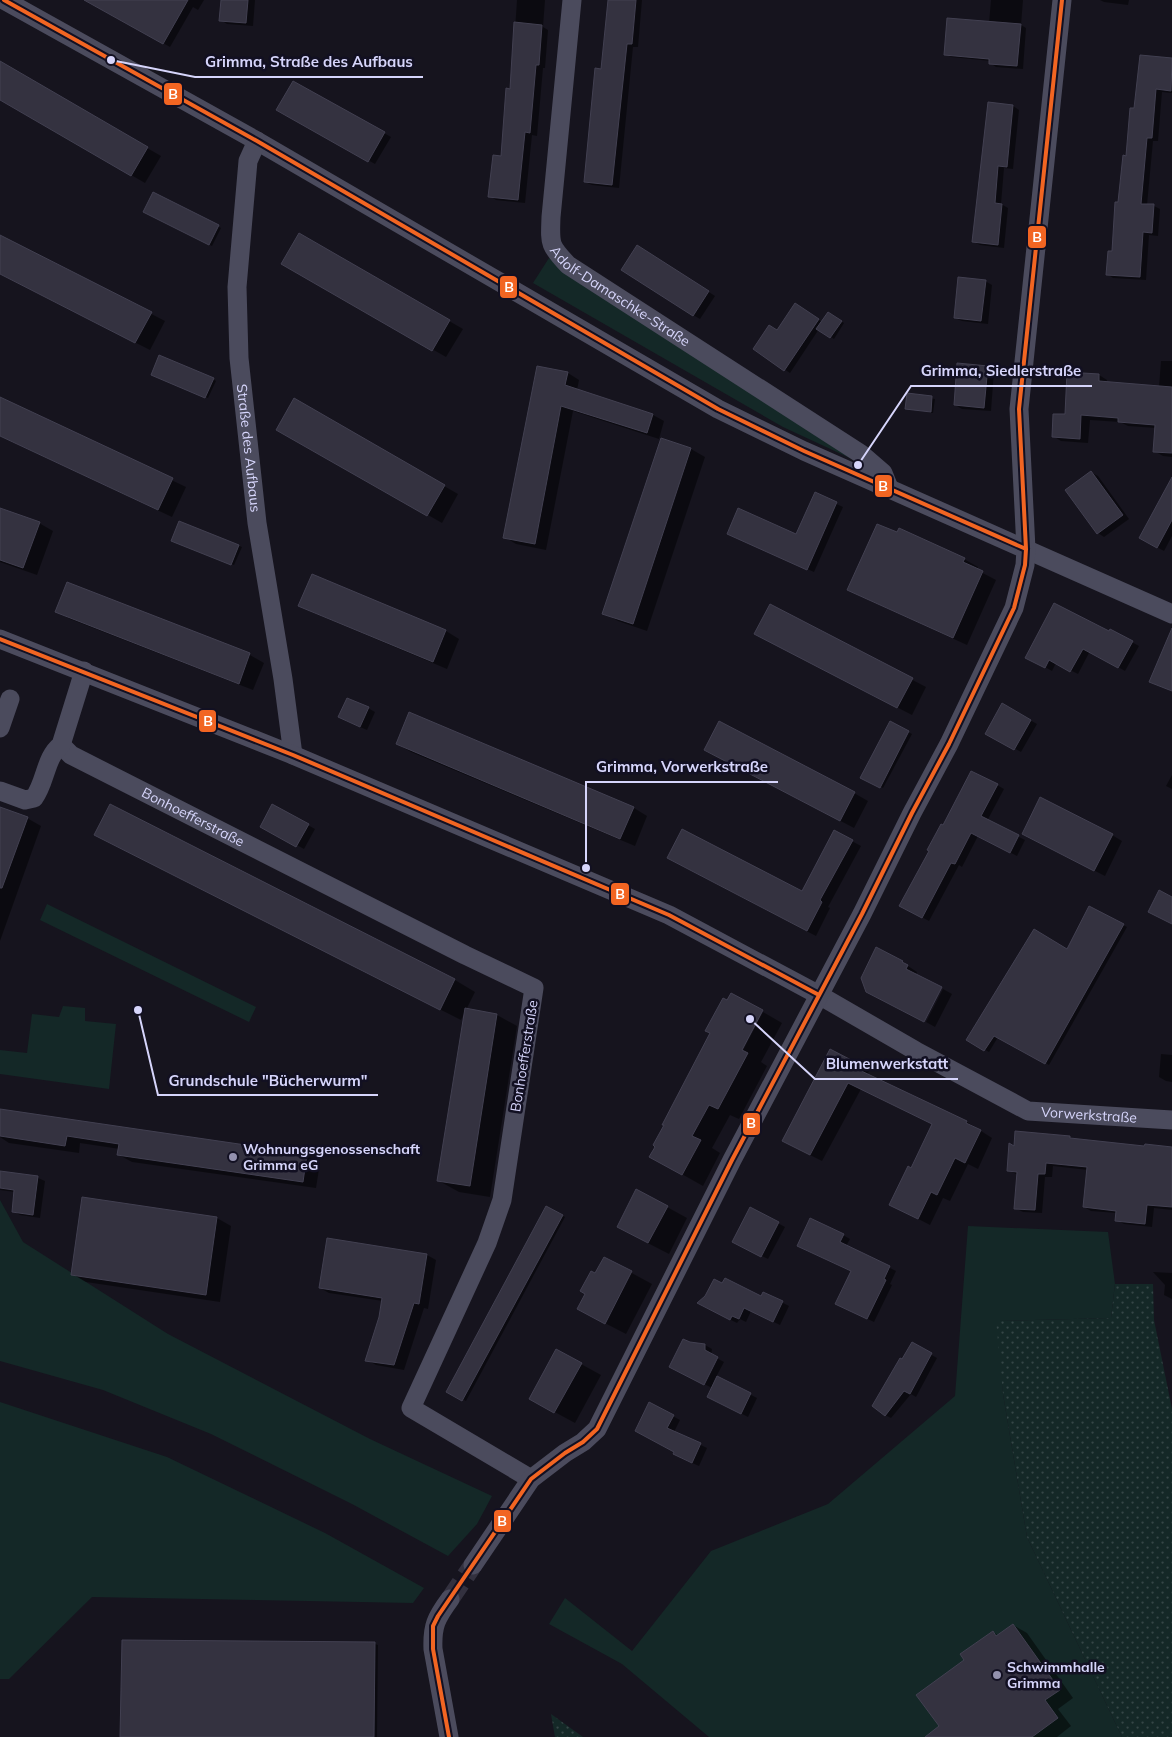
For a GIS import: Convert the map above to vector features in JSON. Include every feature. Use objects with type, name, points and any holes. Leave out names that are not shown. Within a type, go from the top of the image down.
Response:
[{"type":"street","points":[[4,0],[257,141],[718,409],[804,451],[1172,614]]},
{"type":"street","name":"Adolf-Damaschke-Straße","points":[[572,0],[551,216],[550,236],[553,249],[568,265],[861,454],[883,473],[889,488]]},
{"type":"street","points":[[473,1565],[531,1479],[583,1442],[597,1429],[732,1160],[949,744],[1014,608],[1023,572],[1026,550],[1018,409],[1062,0]]},
{"type":"street","name":"Straße des Aufbaus","points":[[257,141],[248,160],[237,287],[239,358],[257,523],[283,679],[293,755]]},
{"type":"street","name":"Vorwerkstraße","points":[[0,639],[293,755],[670,915],[819,995],[916,1051],[1028,1110],[1172,1120]]},
{"type":"street","points":[[0,791],[26,800],[34,798],[39,791],[54,750],[61,745],[84,671]]},
{"type":"street","points":[[0,728],[10,699]]},
{"type":"street","name":"Bonhoefferstraße","points":[[61,745],[71,755],[457,951],[534,988],[502,1200],[487,1243],[411,1408],[531,1479]]},
{"type":"street","points":[[449,1737],[432,1636],[433,1626],[450,1599]]},
{"type":"green space","points":[[549,258],[565,272],[852,459],[783,427],[533,283]]},
{"type":"green space","points":[[47,904],[256,1007],[249,1022],[40,920]]},
{"type":"green space","points":[[63,1006],[85,1008],[85,1021],[116,1024],[109,1089],[0,1074],[0,1050],[27,1053],[32,1014],[59,1017]]},
{"type":"green space","points":[[0,1200],[23,1242],[168,1334],[370,1439],[492,1496],[477,1524],[448,1556],[352,1504],[211,1434],[103,1390],[0,1361]]},
{"type":"green space","points":[[968,1226],[1108,1232],[1115,1284],[1111,1318],[999,1321],[1003,1394],[1027,1537],[1122,1737],[709,1737],[622,1664],[549,1624],[565,1598],[632,1651],[711,1551],[828,1504],[955,1396]]},
{"type":"green space","points":[[1115,1284],[1153,1284],[1154,1320],[1172,1409],[1172,1737],[1122,1737],[1027,1537],[1003,1394],[996,1321],[1111,1318]]},
{"type":"green space","points":[[0,1402],[167,1457],[325,1533],[424,1588],[413,1603],[92,1597],[9,1679],[0,1679]]},
{"type":"green space","points":[[551,1714],[583,1737],[555,1737]]},
{"type":"building","points":[[84,0],[188,0],[163,44]]},
{"type":"building","points":[[221,0],[248,0],[246,23],[219,21]]},
{"type":"building","points":[[608,0],[636,0],[632,44],[627,44],[612,185],[584,182],[595,68],[601,69]]},
{"type":"building","points":[[947,18],[1021,24],[1017,66],[989,64],[989,59],[944,55]]},
{"type":"building","points":[[514,22],[542,25],[539,65],[536,65],[530,133],[525,132],[518,200],[488,197],[493,155],[501,156],[506,88],[510,89]]},
{"type":"building","points":[[1140,55],[1172,58],[1171,91],[1156,89],[1152,138],[1147,138],[1141,204],[1154,204],[1152,233],[1143,232],[1140,277],[1106,275],[1108,251],[1112,251],[1115,202],[1118,202],[1123,155],[1126,156],[1130,108],[1134,108]]},
{"type":"building","points":[[0,61],[148,147],[131,176],[0,100]]},
{"type":"building","points":[[293,81],[385,132],[368,162],[276,110]]},
{"type":"building","points":[[988,102],[1013,105],[1007,167],[998,166],[995,203],[1002,204],[998,245],[972,242]]},
{"type":"building","points":[[153,192],[219,225],[209,245],[143,212]]},
{"type":"building","points":[[299,233],[450,320],[432,351],[281,264]]},
{"type":"building","points":[[0,235],[152,312],[135,343],[0,274]]},
{"type":"building","points":[[637,245],[709,291],[693,316],[621,270]]},
{"type":"building","points":[[958,277],[986,280],[981,321],[954,318]]},
{"type":"building","points":[[795,303],[819,319],[784,371],[753,349],[769,325],[777,330]]},
{"type":"building","points":[[828,312],[842,321],[830,338],[816,329]]},
{"type":"building","points":[[159,355],[214,378],[205,398],[151,375]]},
{"type":"building","points":[[957,363],[988,366],[984,408],[954,405]]},
{"type":"building","points":[[537,366],[568,372],[565,385],[653,414],[647,433],[561,406],[535,544],[503,538]]},
{"type":"building","points":[[1067,372],[1099,374],[1099,381],[1172,387],[1172,453],[1153,452],[1155,425],[1118,422],[1118,418],[1081,415],[1080,439],[1052,437],[1053,414],[1065,414]]},
{"type":"building","points":[[907,393],[932,396],[931,412],[905,409]]},
{"type":"building","points":[[0,397],[173,478],[158,510],[0,436]]},
{"type":"building","points":[[294,398],[445,485],[427,516],[276,430]]},
{"type":"building","points":[[661,438],[691,448],[633,624],[602,614]]},
{"type":"building","points":[[1091,471],[1123,515],[1097,534],[1065,490]]},
{"type":"building","points":[[1172,477],[1172,520],[1157,548],[1139,538]]},
{"type":"building","points":[[815,492],[837,502],[807,570],[727,534],[738,508],[796,534]]},
{"type":"building","points":[[0,508],[40,522],[23,568],[0,560]]},
{"type":"building","points":[[179,521],[239,545],[231,565],[171,541]]},
{"type":"building","points":[[877,524],[897,532],[899,528],[965,558],[963,562],[983,571],[953,638],[847,590]]},
{"type":"building","points":[[312,574],[446,630],[433,662],[298,606]]},
{"type":"building","points":[[67,582],[250,653],[239,684],[55,612]]},
{"type":"building","points":[[1054,603],[1133,641],[1118,668],[1083,649],[1070,672],[1049,660],[1045,668],[1025,658]]},
{"type":"building","points":[[770,604],[913,678],[897,708],[754,634]]},
{"type":"building","points":[[1172,628],[1172,691],[1149,682]]},
{"type":"building","points":[[347,698],[369,707],[360,727],[338,717]]},
{"type":"building","points":[[1002,703],[1031,720],[1014,750],[985,734]]},
{"type":"building","points":[[409,712],[634,807],[620,839],[396,744]]},
{"type":"building","points":[[719,721],[855,792],[840,821],[704,750]]},
{"type":"building","points":[[890,721],[909,731],[880,788],[860,778]]},
{"type":"building","points":[[971,771],[998,784],[981,816],[1019,835],[1010,853],[971,833],[955,864],[951,863],[922,918],[899,906],[929,851],[927,850],[941,824],[943,825]]},
{"type":"building","points":[[1040,797],[1113,834],[1094,871],[1022,834]]},
{"type":"building","points":[[110,804],[455,979],[440,1010],[94,835]]},
{"type":"building","points":[[272,804],[309,824],[296,847],[260,827]]},
{"type":"building","points":[[0,807],[28,817],[2,888],[0,888]]},
{"type":"building","points":[[682,829],[802,891],[834,830],[853,840],[820,900],[822,902],[807,931],[667,858]]},
{"type":"building","points":[[1159,890],[1172,897],[1172,924],[1148,912]]},
{"type":"building","points":[[1089,906],[1124,924],[1045,1064],[994,1036],[984,1051],[966,1040],[1034,929],[1067,949]]},
{"type":"building","points":[[876,947],[903,961],[908,965],[906,969],[942,987],[924,1022],[866,992],[861,978]]},
{"type":"building","points":[[731,993],[763,1010],[742,1050],[748,1053],[718,1109],[709,1105],[692,1136],[701,1140],[682,1175],[649,1157],[664,1125],[662,1125],[710,1033],[705,1031],[723,998],[727,1000]]},
{"type":"building","points":[[465,1008],[497,1014],[470,1186],[437,1181]]},
{"type":"building","points":[[830,1049],[857,1063],[855,1068],[967,1121],[966,1123],[981,1130],[965,1163],[955,1158],[937,1195],[931,1192],[918,1219],[889,1205],[908,1166],[911,1168],[932,1124],[848,1083],[810,1155],[782,1141]]},
{"type":"building","points":[[0,1109],[307,1154],[303,1182],[117,1155],[119,1144],[67,1136],[65,1146],[0,1136]]},
{"type":"building","points":[[1015,1131],[1144,1146],[1145,1144],[1172,1147],[1172,1207],[1147,1205],[1145,1224],[1115,1221],[1116,1211],[1083,1207],[1087,1167],[1046,1163],[1045,1174],[1038,1174],[1035,1210],[1014,1209],[1017,1172],[1007,1171],[1009,1143],[1014,1146]]},
{"type":"building","points":[[0,1171],[38,1176],[33,1215],[12,1212],[14,1190],[0,1188]]},
{"type":"building","points":[[636,1189],[668,1206],[648,1243],[617,1227]]},
{"type":"building","points":[[82,1197],[217,1217],[206,1295],[71,1275]]},
{"type":"building","points":[[546,1206],[563,1215],[462,1401],[446,1392]]},
{"type":"building","points":[[750,1207],[779,1222],[761,1257],[732,1242]]},
{"type":"building","points":[[810,1218],[844,1234],[840,1242],[890,1266],[884,1279],[886,1280],[867,1319],[835,1304],[851,1271],[797,1246]]},
{"type":"building","points":[[327,1238],[427,1254],[419,1304],[414,1303],[394,1365],[365,1361],[379,1317],[382,1298],[319,1288]]},
{"type":"building","points":[[604,1257],[632,1271],[605,1324],[577,1309],[585,1294],[580,1291],[591,1271],[595,1273]]},
{"type":"building","points":[[725,1278],[761,1296],[763,1292],[783,1301],[773,1322],[744,1308],[739,1319],[732,1316],[730,1320],[697,1303],[705,1296],[714,1279],[722,1283]]},
{"type":"building","points":[[683,1339],[705,1344],[705,1350],[718,1357],[704,1385],[669,1367]]},
{"type":"building","points":[[912,1342],[932,1353],[910,1394],[904,1391],[885,1416],[872,1406],[900,1358],[902,1359]]},
{"type":"building","points":[[556,1349],[582,1363],[554,1413],[529,1399]]},
{"type":"building","points":[[717,1376],[751,1393],[741,1414],[707,1397]]},
{"type":"building","points":[[649,1402],[674,1415],[667,1428],[701,1443],[692,1463],[635,1431]]},
{"type":"building","name":"Schwimmhalle Grimma","points":[[1013,1624],[1060,1690],[1045,1700],[1058,1718],[1032,1737],[925,1737],[939,1726],[916,1695],[964,1660],[960,1654],[993,1631],[996,1636]]},
{"type":"building","points":[[122,1640],[375,1642],[374,1737],[120,1737]]},
{"type":"tunnel","points":[[450,1599],[473,1565]]},
{"type":"transit line","name":"B","points":[[4,0],[257,141],[718,409],[804,451],[1026,549]]},
{"type":"transit line","name":"B","points":[[449,1737],[433,1649],[433,1626],[438,1616],[531,1479],[583,1442],[597,1429],[732,1160],[949,744],[1014,608],[1025,565],[1026,549],[1019,409],[1062,0]]},
{"type":"transit line","name":"B","points":[[0,639],[293,755],[669,915],[819,995]]},
{"type":"place","name":"Grimma, Straße des Aufbaus","points":[[111,60]]},
{"type":"place","name":"Grimma, Siedlerstraße","points":[[858,465]]},
{"type":"place","name":"Grimma, Vorwerkstraße","points":[[586,868]]},
{"type":"place","name":"Grundschule \"Bücherwurm\"","points":[[138,1010]]},
{"type":"place","name":"Blumenwerkstatt","points":[[750,1019]]},
{"type":"place","name":"Wohnungsgenossenschaft Grimma eG","points":[[233,1157]]},
{"type":"place","name":"Schwimmhalle Grimma","points":[[997,1675]]}]
